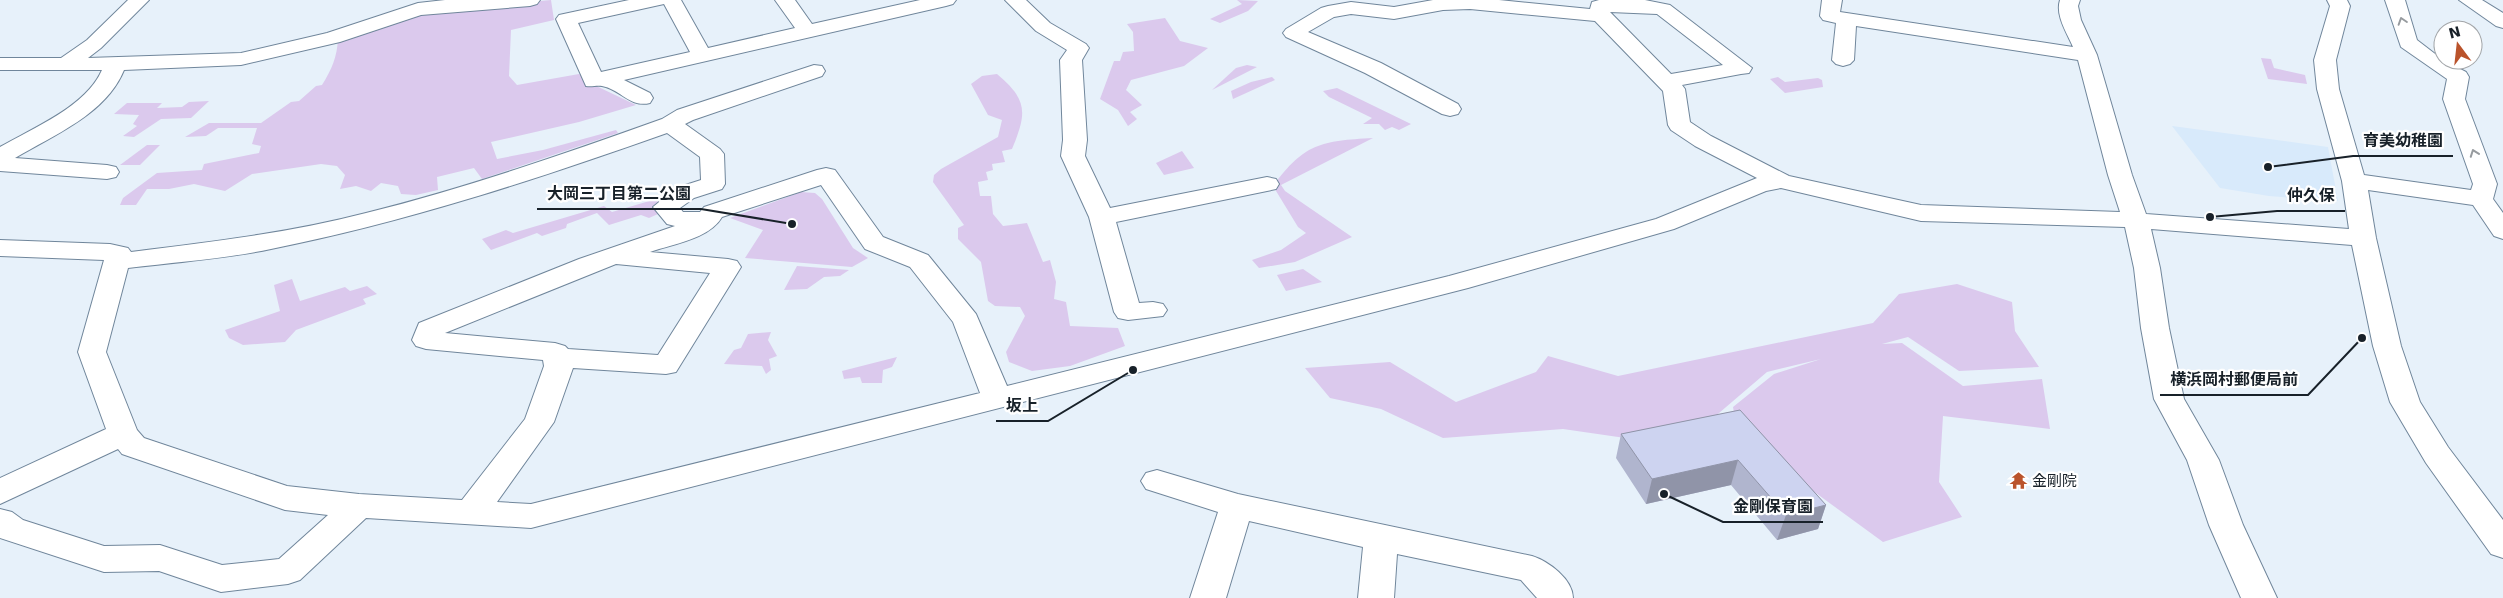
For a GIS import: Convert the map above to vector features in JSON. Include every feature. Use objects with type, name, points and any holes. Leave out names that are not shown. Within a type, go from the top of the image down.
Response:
[{"type":"street","points":[[66,64],[94,44],[139,0]]},
{"type":"street","points":[[0,64],[116,64],[241,59],[333,38],[418,9],[530,0]]},
{"type":"street","points":[[657,0],[566,19],[594,80],[701,54],[946,0]]},
{"type":"street","points":[[670,0],[701,54]]},
{"type":"street","points":[[785,0],[807,31]]},
{"type":"street","points":[[1015,0],[1043,27],[1079,48],[1072,60],[1075,140],[1073,156],[1102,217],[1128,312],[1153,310]]},
{"type":"street","points":[[1832,0],[1830,16],[2087,55]]},
{"type":"street","points":[[2338,0],[2340,6],[2325,60],[2328,89],[2354,181],[2363,238],[2387,346],[2405,402],[2438,455],[2503,545]]},
{"type":"street","points":[[2395,0],[2408,43],[2435,64],[2458,77],[2454,99],[2486,184],[2481,199]]},
{"type":"street","points":[[2469,0],[2503,22]]},
{"type":"street","points":[[2063,2],[2087,55],[2120,175],[2136,221],[2147,268],[2154,328],[2169,399],[2203,460],[2226,525],[2259,598]]},
{"type":"street","points":[[1450,109],[1373,68],[1293,33],[1328,12],[1351,8],[1394,13],[1443,4],[1470,3],[1601,16]]},
{"type":"street","points":[[1666,81],[1741,68],[1663,9],[1598,6],[1601,16],[1666,81],[1674,89],[1679,125],[1703,141],[1781,181],[1921,213],[2088,217],[2363,238]]},
{"type":"street","points":[[1843,60],[1847,18]]},
{"type":"street","points":[[0,157],[66,117],[90,100],[106,84],[116,64]]},
{"type":"street","points":[[117,262],[269,242],[362,222],[538,171],[670,124],[685,115],[814,70]]},
{"type":"street","points":[[604,78],[642,98]]},
{"type":"street","points":[[670,124],[712,154],[713,184],[685,193],[666,207],[676,219],[708,220]]},
{"type":"street","points":[[0,164],[107,172]]},
{"type":"street","points":[[471,512],[539,422],[559,366],[555,352],[426,340],[429,329],[611,257],[695,228],[708,220],[713,212],[826,175],[874,244],[919,261],[966,320],[997,398]]},
{"type":"street","points":[[0,248],[110,252],[119,254],[92,352],[123,434],[132,446],[285,498],[359,506],[531,516],[1458,282],[1665,224],[1760,185],[1781,181]]},
{"type":"street","points":[[2354,181],[2481,199],[2503,231]]},
{"type":"street","points":[[1102,217],[1267,184]]},
{"type":"street","points":[[557,358],[666,365],[728,267],[611,257]]},
{"type":"street","points":[[0,492],[123,434]]},
{"type":"street","points":[[1157,481],[1237,506],[1532,569],[1554,592],[1555,598]]},
{"type":"street","points":[[0,521],[10,529],[104,559],[160,558],[221,579],[288,571],[359,506]]},
{"type":"street","points":[[1208,598],[1237,506]]},
{"type":"street","points":[[1376,598],[1381,538]]},
{"type":"shaded area","points":[[551,0],[554,20],[511,30],[509,76],[517,85],[579,74],[590,83],[636,105],[579,122],[491,142],[497,159],[543,150],[616,130],[618,133],[482,179],[474,168],[437,177],[438,190],[416,195],[401,194],[398,186],[381,183],[371,191],[356,186],[340,189],[345,175],[337,166],[321,164],[252,174],[225,191],[194,184],[169,189],[147,189],[136,205],[120,205],[123,198],[157,173],[202,170],[204,164],[259,153],[261,146],[252,144],[257,128],[218,128],[206,136],[185,137],[209,123],[261,123],[291,102],[299,101],[316,86],[322,85],[329,74],[338,39],[418,12]]},
{"type":"shaded area","points":[[1237,0],[1258,1],[1248,11],[1220,23],[1210,19],[1242,4]]},
{"type":"shaded area","points":[[1165,18],[1180,41],[1208,48],[1184,66],[1131,80],[1126,90],[1142,105],[1130,112],[1137,119],[1128,126],[1118,110],[1100,99],[1114,61],[1120,61],[1123,52],[1134,51],[1133,32],[1127,24]]},
{"type":"shaded area","points":[[2261,58],[2271,59],[2274,68],[2305,75],[2307,84],[2268,79]]},
{"type":"shaded area","points":[[1247,65],[1257,67],[1212,90],[1236,68]]},
{"type":"shaded area","points":[[997,74],[1015,92],[1022,108],[1022,116],[1012,149],[1002,151],[1005,162],[992,164],[993,170],[986,172],[988,180],[978,182],[980,196],[991,196],[993,214],[1003,226],[1027,223],[1043,262],[1050,260],[1056,282],[1054,299],[1066,302],[1070,326],[1118,328],[1125,346],[1070,366],[1032,371],[1009,362],[1006,352],[1025,316],[1020,307],[995,306],[988,301],[981,262],[958,239],[958,228],[964,225],[933,182],[934,175],[941,169],[998,137],[1002,120],[988,115],[971,84],[982,76]]},
{"type":"shaded area","points":[[1272,77],[1275,80],[1233,99],[1231,91],[1251,82]]},
{"type":"shaded area","points":[[1778,77],[1785,82],[1818,78],[1822,80],[1823,87],[1785,93],[1770,79]]},
{"type":"shaded area","points":[[1337,88],[1411,124],[1399,130],[1392,127],[1385,130],[1379,124],[1363,124],[1372,118],[1329,97],[1323,91]]},
{"type":"shaded area","points":[[209,101],[191,118],[161,119],[134,137],[123,136],[137,126],[133,124],[139,115],[114,114],[127,103],[162,103],[157,108],[182,107],[189,102]]},
{"type":"shaded area","points":[[2172,126],[2328,147],[2338,201],[2269,196],[2220,188]]},
{"type":"shaded area","points":[[1373,138],[1281,185],[1285,191],[1352,237],[1295,262],[1259,268],[1252,260],[1281,250],[1306,233],[1298,227],[1273,186],[1284,172],[1295,161],[1315,147],[1327,143]]},
{"type":"shaded area","points":[[147,145],[160,145],[140,165],[120,165]]},
{"type":"shaded area","points":[[1182,151],[1194,168],[1164,175],[1156,163]]},
{"type":"shaded area","points":[[801,192],[815,193],[822,199],[853,248],[868,258],[852,267],[745,258],[763,230],[730,218]]},
{"type":"shaded area","points":[[663,197],[652,207],[658,214],[649,218],[641,215],[609,225],[597,213],[567,224],[566,228],[542,236],[537,233],[491,250],[482,239],[506,230],[513,233],[604,206],[612,212]]},
{"type":"shaded area","points":[[797,266],[849,270],[840,276],[824,277],[807,289],[784,290]]},
{"type":"shaded area","points":[[1303,269],[1322,282],[1286,291],[1277,275]]},
{"type":"shaded area","points":[[292,279],[300,301],[345,287],[350,291],[367,286],[377,294],[363,299],[366,304],[296,330],[285,342],[243,345],[229,338],[225,330],[280,311],[274,285]]},
{"type":"shaded area","points":[[1957,284],[2012,302],[2015,331],[2039,367],[1959,371],[1908,337],[1882,344],[1902,343],[1963,386],[2042,379],[2050,429],[1943,416],[1939,482],[1962,517],[1883,542],[1798,480],[1735,418],[1733,407],[1774,374],[1821,359],[1767,372],[1705,425],[1639,440],[1563,429],[1443,438],[1381,409],[1330,398],[1305,368],[1390,362],[1456,402],[1536,372],[1548,356],[1618,376],[1873,323],[1899,294]]},
{"type":"shaded area","points":[[771,332],[768,340],[777,356],[769,359],[771,370],[766,374],[762,366],[724,364],[734,350],[741,348],[748,334]]},
{"type":"shaded area","points":[[897,357],[892,367],[883,370],[882,383],[862,383],[860,377],[844,379],[842,371]]},
{"type":"building","points":[[1740,410],[1826,505],[1786,515],[1738,460],[1652,479],[1621,434]]},
{"type":"place","name":"育美幼稚園","points":[[2268,167]]},
{"type":"place","name":"仲久保","points":[[2210,217]]},
{"type":"place","name":"大岡三丁目第二公園","points":[[792,224]]},
{"type":"place","name":"横浜岡村郵便局前","points":[[2362,338]]},
{"type":"place","name":"坂上","points":[[1133,370]]},
{"type":"place","name":"金剛院","points":[[2018,481]]},
{"type":"place","name":"金剛保育園","points":[[1664,494]]}]
